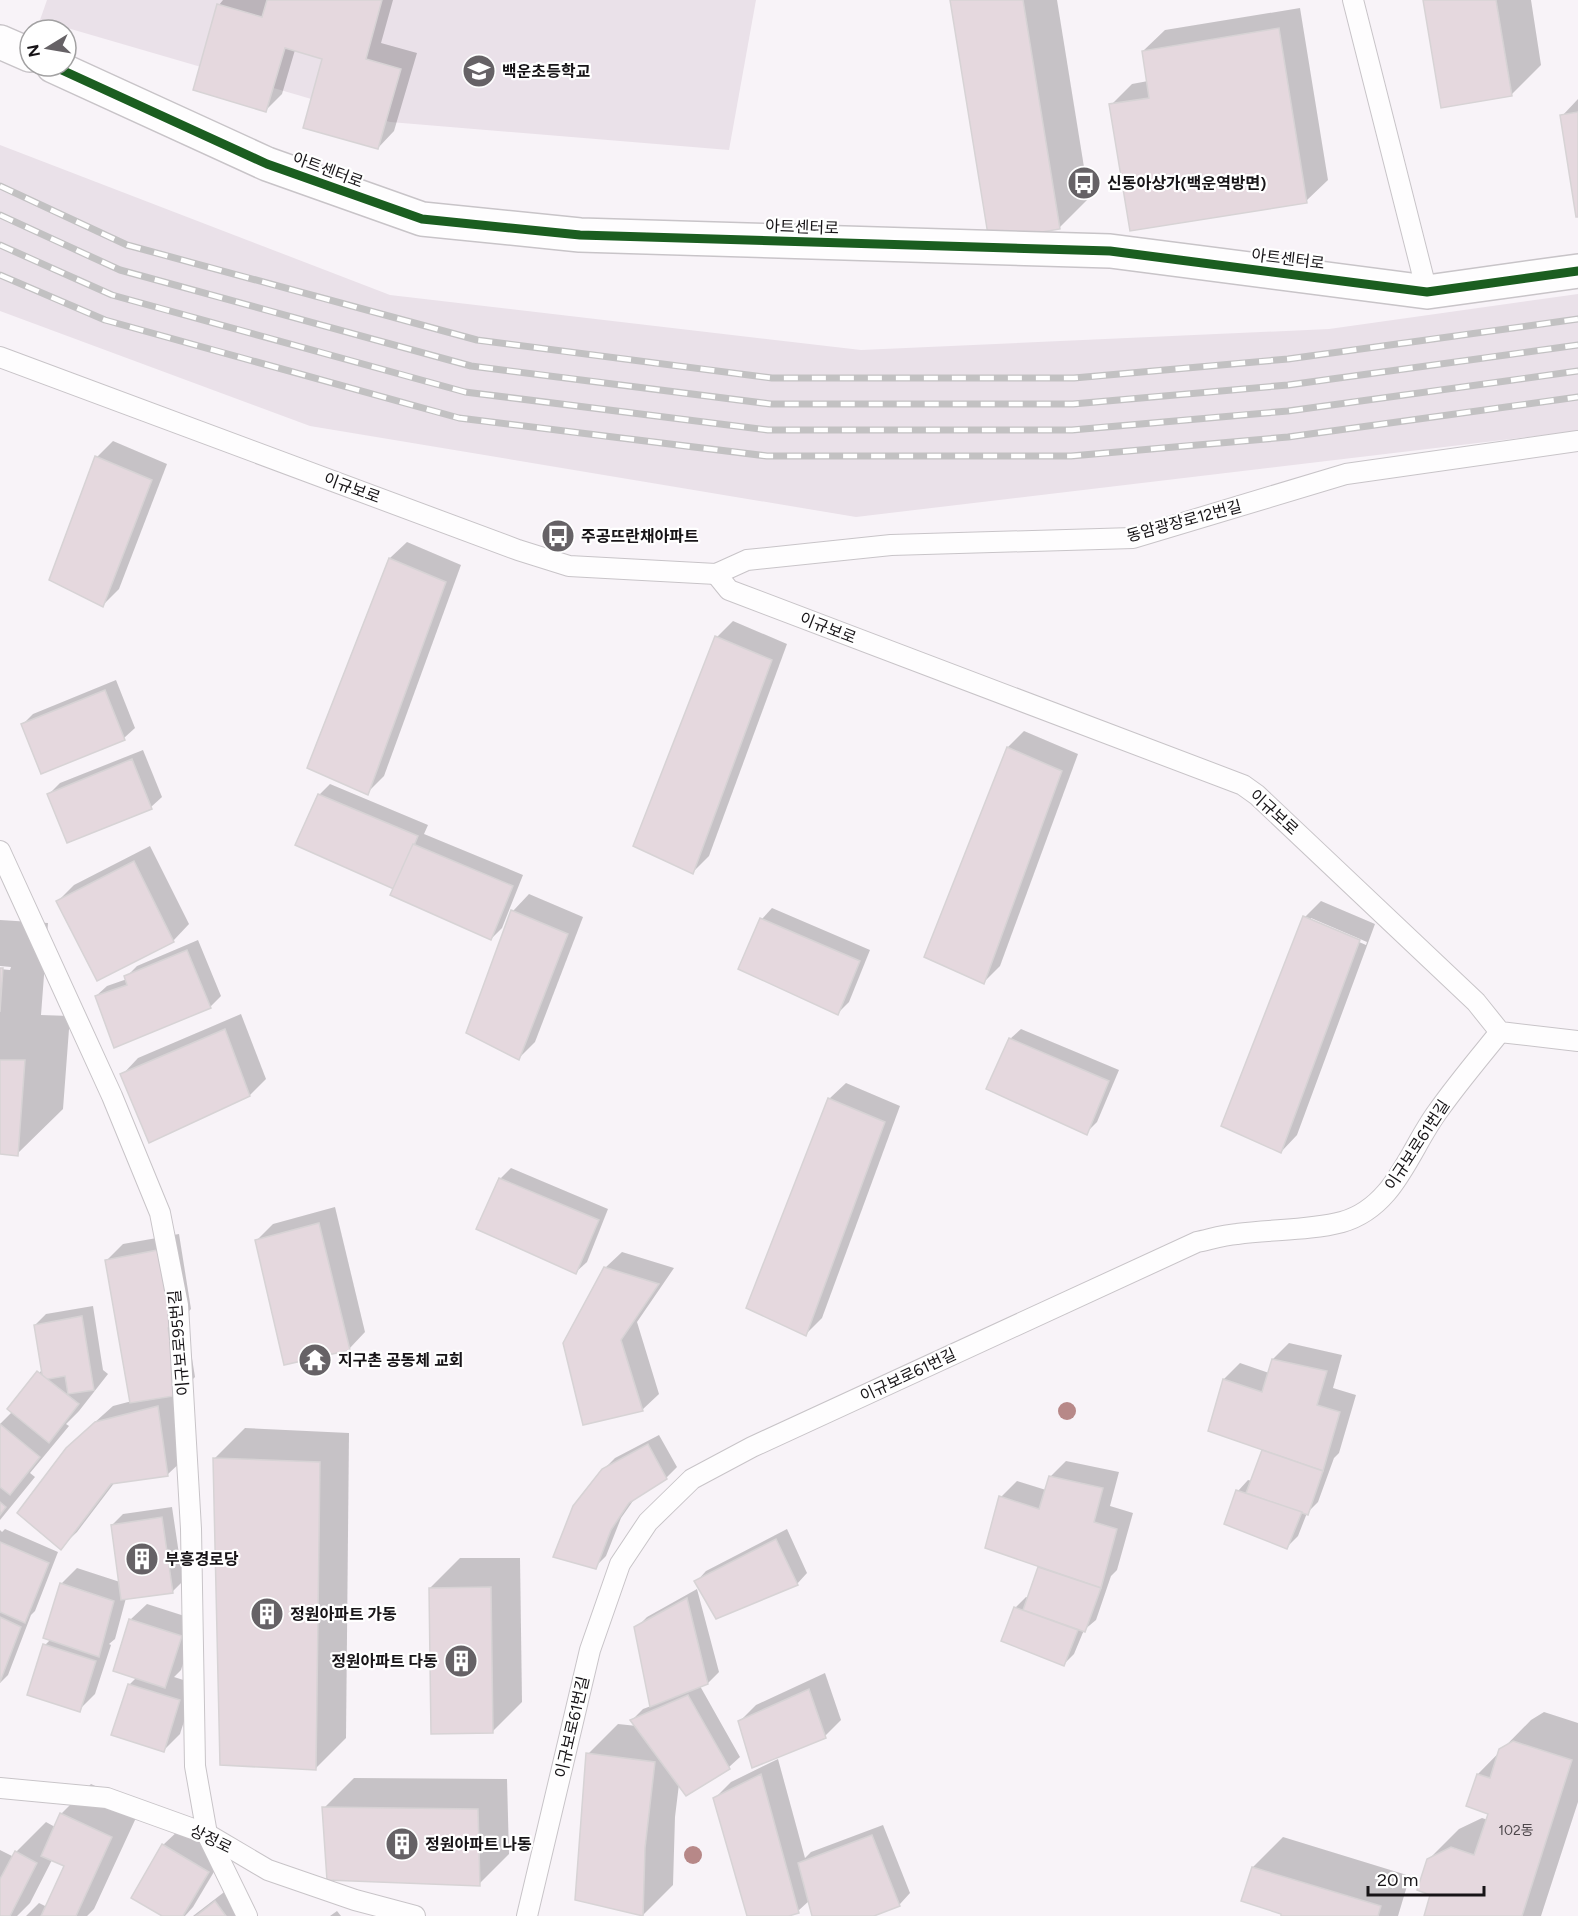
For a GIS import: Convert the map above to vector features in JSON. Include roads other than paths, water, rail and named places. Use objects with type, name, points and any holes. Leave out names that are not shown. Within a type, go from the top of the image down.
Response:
[{"type":"street","points":[[0,42],[18,50]]},
{"type":"street","name":"아트센터로","points":[[78,77],[267,164],[422,219],[580,235],[1110,251],[1427,292],[1578,272]]},
{"type":"lane","points":[[1353,0],[1427,292]]},
{"type":"lane","name":"이규보로","points":[[0,357],[518,550],[569,566],[716,574],[729,590],[1243,785],[1257,795],[1476,1002],[1500,1032]]},
{"type":"lane","name":"동암광장로12번길","points":[[716,574],[747,560],[891,545],[1133,538],[1346,474],[1578,441]]},
{"type":"lane","name":"이규보로95번길","points":[[0,851],[112,1096],[160,1213],[178,1305],[191,1529],[195,1766],[207,1834],[247,1916]]},
{"type":"lane","points":[[1500,1032],[1578,1041]]},
{"type":"lane","name":"이규보로61번길","points":[[527,1916],[590,1650],[620,1564],[648,1522],[692,1479],[752,1446],[1197,1242],[1236,1234],[1305,1228],[1343,1221],[1368,1210],[1388,1192],[1410,1159],[1436,1112],[1500,1032]]},
{"type":"lane","name":"상정로","points":[[0,1788],[107,1798],[207,1834],[268,1870],[355,1900],[415,1916]]},
{"type":"railway","points":[[0,186],[127,245],[477,340],[772,378],[1074,378],[1288,359],[1578,319]]},
{"type":"railway","points":[[0,215],[120,270],[471,366],[771,404],[1073,404],[1288,385],[1578,345]]},
{"type":"railway","points":[[0,245],[112,295],[465,392],[768,430],[1072,430],[1288,411],[1578,371]]},
{"type":"railway","points":[[0,275],[105,320],[459,418],[767,456],[1071,456],[1288,437],[1578,397]]},
{"type":"place","name":"백운초등학교","points":[[479,71]]},
{"type":"place","name":"신동아상가(백운역방면)","points":[[1084,183]]},
{"type":"place","name":"주공뜨란채아파트","points":[[558,536]]},
{"type":"place","name":"지구촌 공동체 교회","points":[[315,1360]]},
{"type":"place","name":"부흥경로당","points":[[142,1559]]},
{"type":"place","name":"정원아파트 가동","points":[[267,1614]]},
{"type":"place","name":"정원아파트 다동","points":[[461,1661]]},
{"type":"place","name":"정원아파트 나동","points":[[402,1844]]}]
